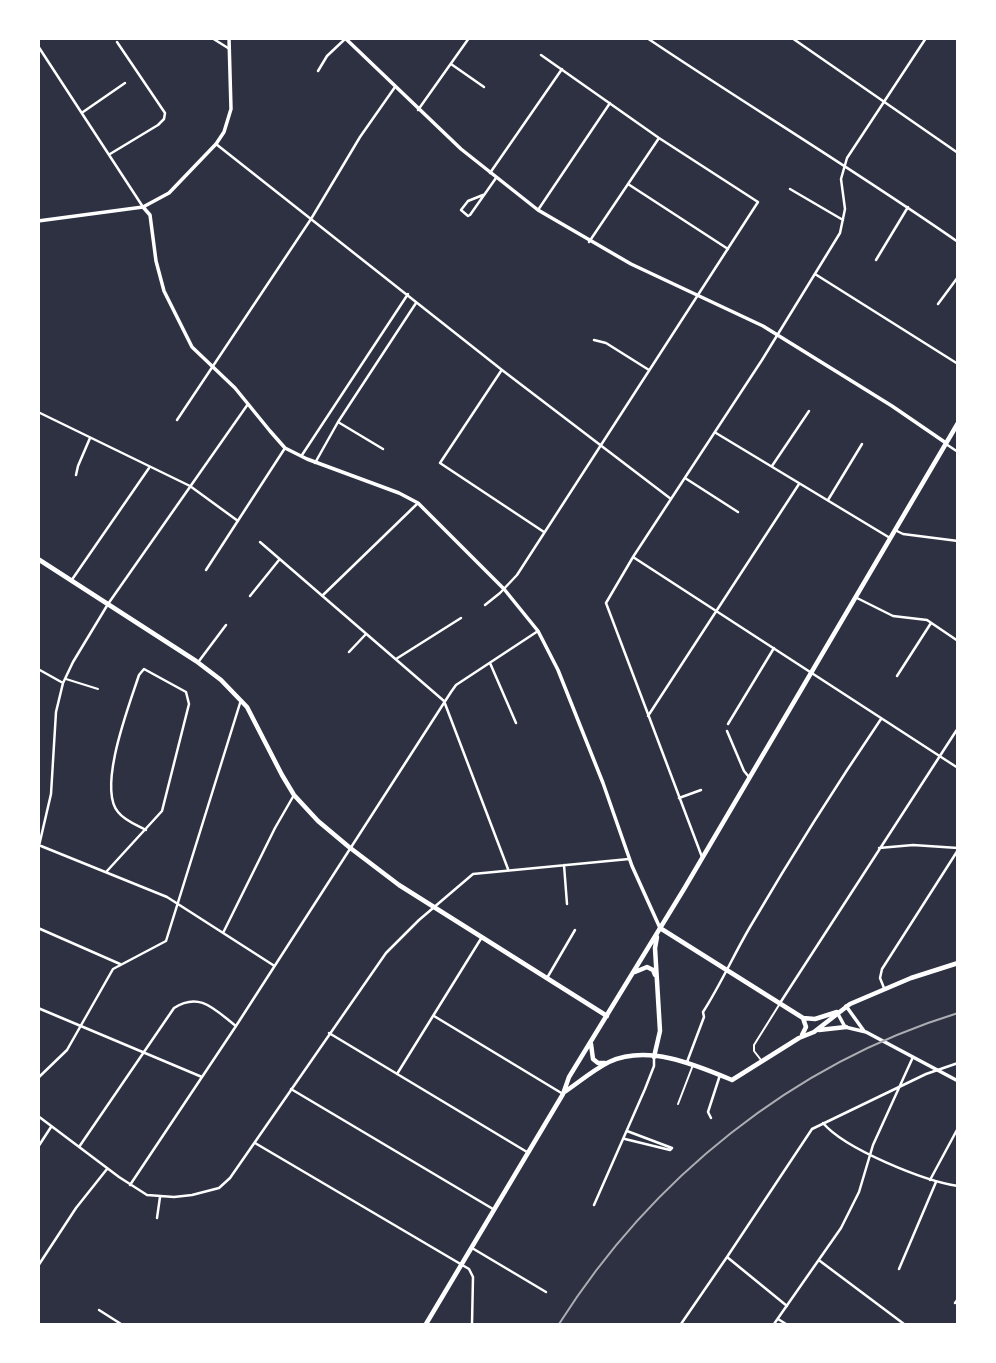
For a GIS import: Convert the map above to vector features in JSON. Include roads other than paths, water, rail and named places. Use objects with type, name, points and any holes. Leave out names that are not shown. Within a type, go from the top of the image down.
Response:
[{"type":"main road","points":[[426,1325],[563,1094],[569,1077],[634,972],[957,424]]},
{"type":"main road","points":[[38,559],[198,662],[221,680],[241,700],[259,727],[294,795],[318,821],[349,847],[434,908],[607,1016]]},
{"type":"main road","points":[[660,928],[803,1018],[815,1019],[838,1012]]},
{"type":"main road","points":[[654,1057],[660,1035],[655,948],[660,928]]},
{"type":"main road","points":[[814,1032],[846,1006],[884,988],[957,963]]},
{"type":"main road","points":[[634,972],[647,967],[653,970],[657,979]]},
{"type":"main road","points":[[799,1038],[806,1029],[803,1018]]},
{"type":"main road","points":[[591,1043],[593,1059],[600,1063],[634,1057],[654,1057],[687,1062],[732,1080],[799,1038],[826,1028],[846,1027]]},
{"type":"main road","points":[[563,1094],[610,1062]]},
{"type":"street","points":[[212,38],[228,48]]},
{"type":"street","points":[[38,221],[143,206],[169,193],[224,132],[231,109],[229,38]]},
{"type":"street","points":[[418,110],[469,38]]},
{"type":"street","points":[[647,38],[908,207],[957,242]]},
{"type":"street","points":[[792,38],[957,153]]},
{"type":"street","points":[[702,857],[606,605],[633,557],[837,240],[845,209],[841,179],[844,165],[926,38]]},
{"type":"street","points":[[318,71],[327,56],[345,39],[418,110],[490,174],[538,210],[589,242],[776,334],[892,406],[957,452]]},
{"type":"street","points":[[110,154],[158,125],[164,119],[165,113],[117,42]]},
{"type":"street","points":[[38,46],[150,215],[156,261],[164,292],[192,346],[248,404],[285,448],[315,463],[399,493],[418,503],[504,589],[538,631],[558,669],[630,859],[660,928]]},
{"type":"street","points":[[485,605],[517,575],[758,202],[659,138],[541,55]]},
{"type":"street","points":[[451,64],[484,88]]},
{"type":"street","points":[[490,174],[562,69]]},
{"type":"street","points":[[83,112],[125,83]]},
{"type":"street","points":[[177,421],[395,87]]},
{"type":"street","points":[[538,210],[610,103]]},
{"type":"street","points":[[589,242],[659,138]]},
{"type":"street","points":[[216,144],[502,370],[671,499]]},
{"type":"street","points":[[483,195],[468,201],[461,210],[463,214],[470,215],[496,178]]},
{"type":"street","points":[[628,184],[727,249]]},
{"type":"street","points":[[790,189],[843,220]]},
{"type":"street","points":[[876,260],[908,207]]},
{"type":"street","points":[[815,274],[957,364]]},
{"type":"street","points":[[938,304],[957,277]]},
{"type":"street","points":[[301,456],[408,294]]},
{"type":"street","points":[[315,463],[338,422],[416,301]]},
{"type":"street","points":[[594,341],[606,343],[649,370]]},
{"type":"street","points":[[502,370],[440,463],[544,532]]},
{"type":"street","points":[[38,850],[51,794],[53,730],[64,680],[107,604],[248,404]]},
{"type":"street","points":[[771,467],[809,411]]},
{"type":"street","points":[[38,412],[190,486],[238,521]]},
{"type":"street","points":[[338,422],[383,449]]},
{"type":"street","points":[[715,433],[890,538]]},
{"type":"street","points":[[76,475],[90,438]]},
{"type":"street","points":[[828,500],[862,444]]},
{"type":"street","points":[[206,570],[285,448]]},
{"type":"street","points":[[71,581],[150,467]]},
{"type":"street","points":[[685,478],[738,512]]},
{"type":"street","points":[[647,717],[799,484]]},
{"type":"street","points":[[322,596],[418,503]]},
{"type":"street","points":[[895,530],[903,534],[957,541]]},
{"type":"street","points":[[260,542],[444,701],[508,869]]},
{"type":"street","points":[[633,557],[957,768]]},
{"type":"street","points":[[250,596],[279,560]]},
{"type":"street","points":[[855,597],[892,615],[920,617],[957,640]]},
{"type":"street","points":[[396,659],[461,618]]},
{"type":"street","points":[[897,676],[930,622]]},
{"type":"street","points":[[198,662],[226,625]]},
{"type":"street","points":[[130,1185],[236,1026],[444,701],[456,685],[538,631]]},
{"type":"street","points":[[349,652],[366,634]]},
{"type":"street","points":[[728,724],[774,648]]},
{"type":"street","points":[[490,663],[516,723]]},
{"type":"street","points":[[38,669],[64,680],[98,689]]},
{"type":"street","points":[[107,871],[146,830],[162,811],[189,704],[186,692],[144,669],[139,675],[123,723],[111,789],[117,812],[146,830]]},
{"type":"street","points":[[38,1078],[64,1054],[113,969],[166,941],[241,700]]},
{"type":"street","points":[[687,1062],[704,1017],[703,1012],[726,970],[795,850],[881,719]]},
{"type":"street","points":[[762,1060],[754,1051],[754,1045],[957,728]]},
{"type":"street","points":[[727,731],[749,777]]},
{"type":"street","points":[[679,798],[701,790]]},
{"type":"street","points":[[223,933],[294,795]]},
{"type":"street","points":[[40,845],[107,871],[179,904],[273,965]]},
{"type":"street","points":[[879,848],[913,845],[957,849],[882,969],[880,978],[884,988]]},
{"type":"street","points":[[38,1116],[147,1195],[192,1195],[219,1188],[230,1178],[386,953],[473,874],[630,859]]},
{"type":"street","points":[[564,865],[567,904]]},
{"type":"street","points":[[38,928],[120,964]]},
{"type":"street","points":[[547,978],[575,930]]},
{"type":"street","points":[[397,1074],[482,937]]},
{"type":"street","points":[[79,1147],[174,1008],[186,1001],[202,1002],[236,1026]]},
{"type":"street","points":[[846,1006],[866,1032]]},
{"type":"street","points":[[38,1008],[202,1077]]},
{"type":"street","points":[[838,1012],[840,1022],[846,1027],[866,1032],[957,1082]]},
{"type":"street","points":[[433,1016],[563,1094]]},
{"type":"street","points":[[329,1033],[527,1152]]},
{"type":"street","points":[[594,1205],[653,1069],[654,1057]]},
{"type":"street","points":[[774,1325],[841,1228],[853,1204],[872,1154],[873,1144],[913,1057]]},
{"type":"street","points":[[681,1325],[810,1130],[936,1070],[957,1063]]},
{"type":"street","points":[[678,1104],[693,1064]]},
{"type":"street","points":[[711,1118],[708,1112],[720,1075]]},
{"type":"street","points":[[291,1090],[493,1210]]},
{"type":"street","points":[[823,1123],[833,1132],[872,1154],[930,1180],[957,1186]]},
{"type":"street","points":[[38,1147],[51,1128]]},
{"type":"street","points":[[930,1180],[957,1128]]},
{"type":"street","points":[[624,1138],[670,1150],[672,1148],[627,1131]]},
{"type":"street","points":[[254,1143],[471,1271],[472,1325]]},
{"type":"street","points":[[38,1266],[76,1208],[107,1168]]},
{"type":"street","points":[[898,1269],[936,1182]]},
{"type":"street","points":[[157,1218],[160,1197]]},
{"type":"street","points":[[472,1248],[546,1292]]},
{"type":"street","points":[[38,1255],[43,1258]]},
{"type":"street","points":[[727,1257],[787,1306]]},
{"type":"street","points":[[819,1261],[904,1325]]},
{"type":"street","points":[[99,1310],[121,1325]]},
{"type":"street","points":[[778,1319],[786,1325]]},
{"type":"railway","points":[[559,1324],[596,1271],[637,1221],[682,1175],[731,1133],[783,1096],[839,1063],[897,1035],[958,1013]]}]
